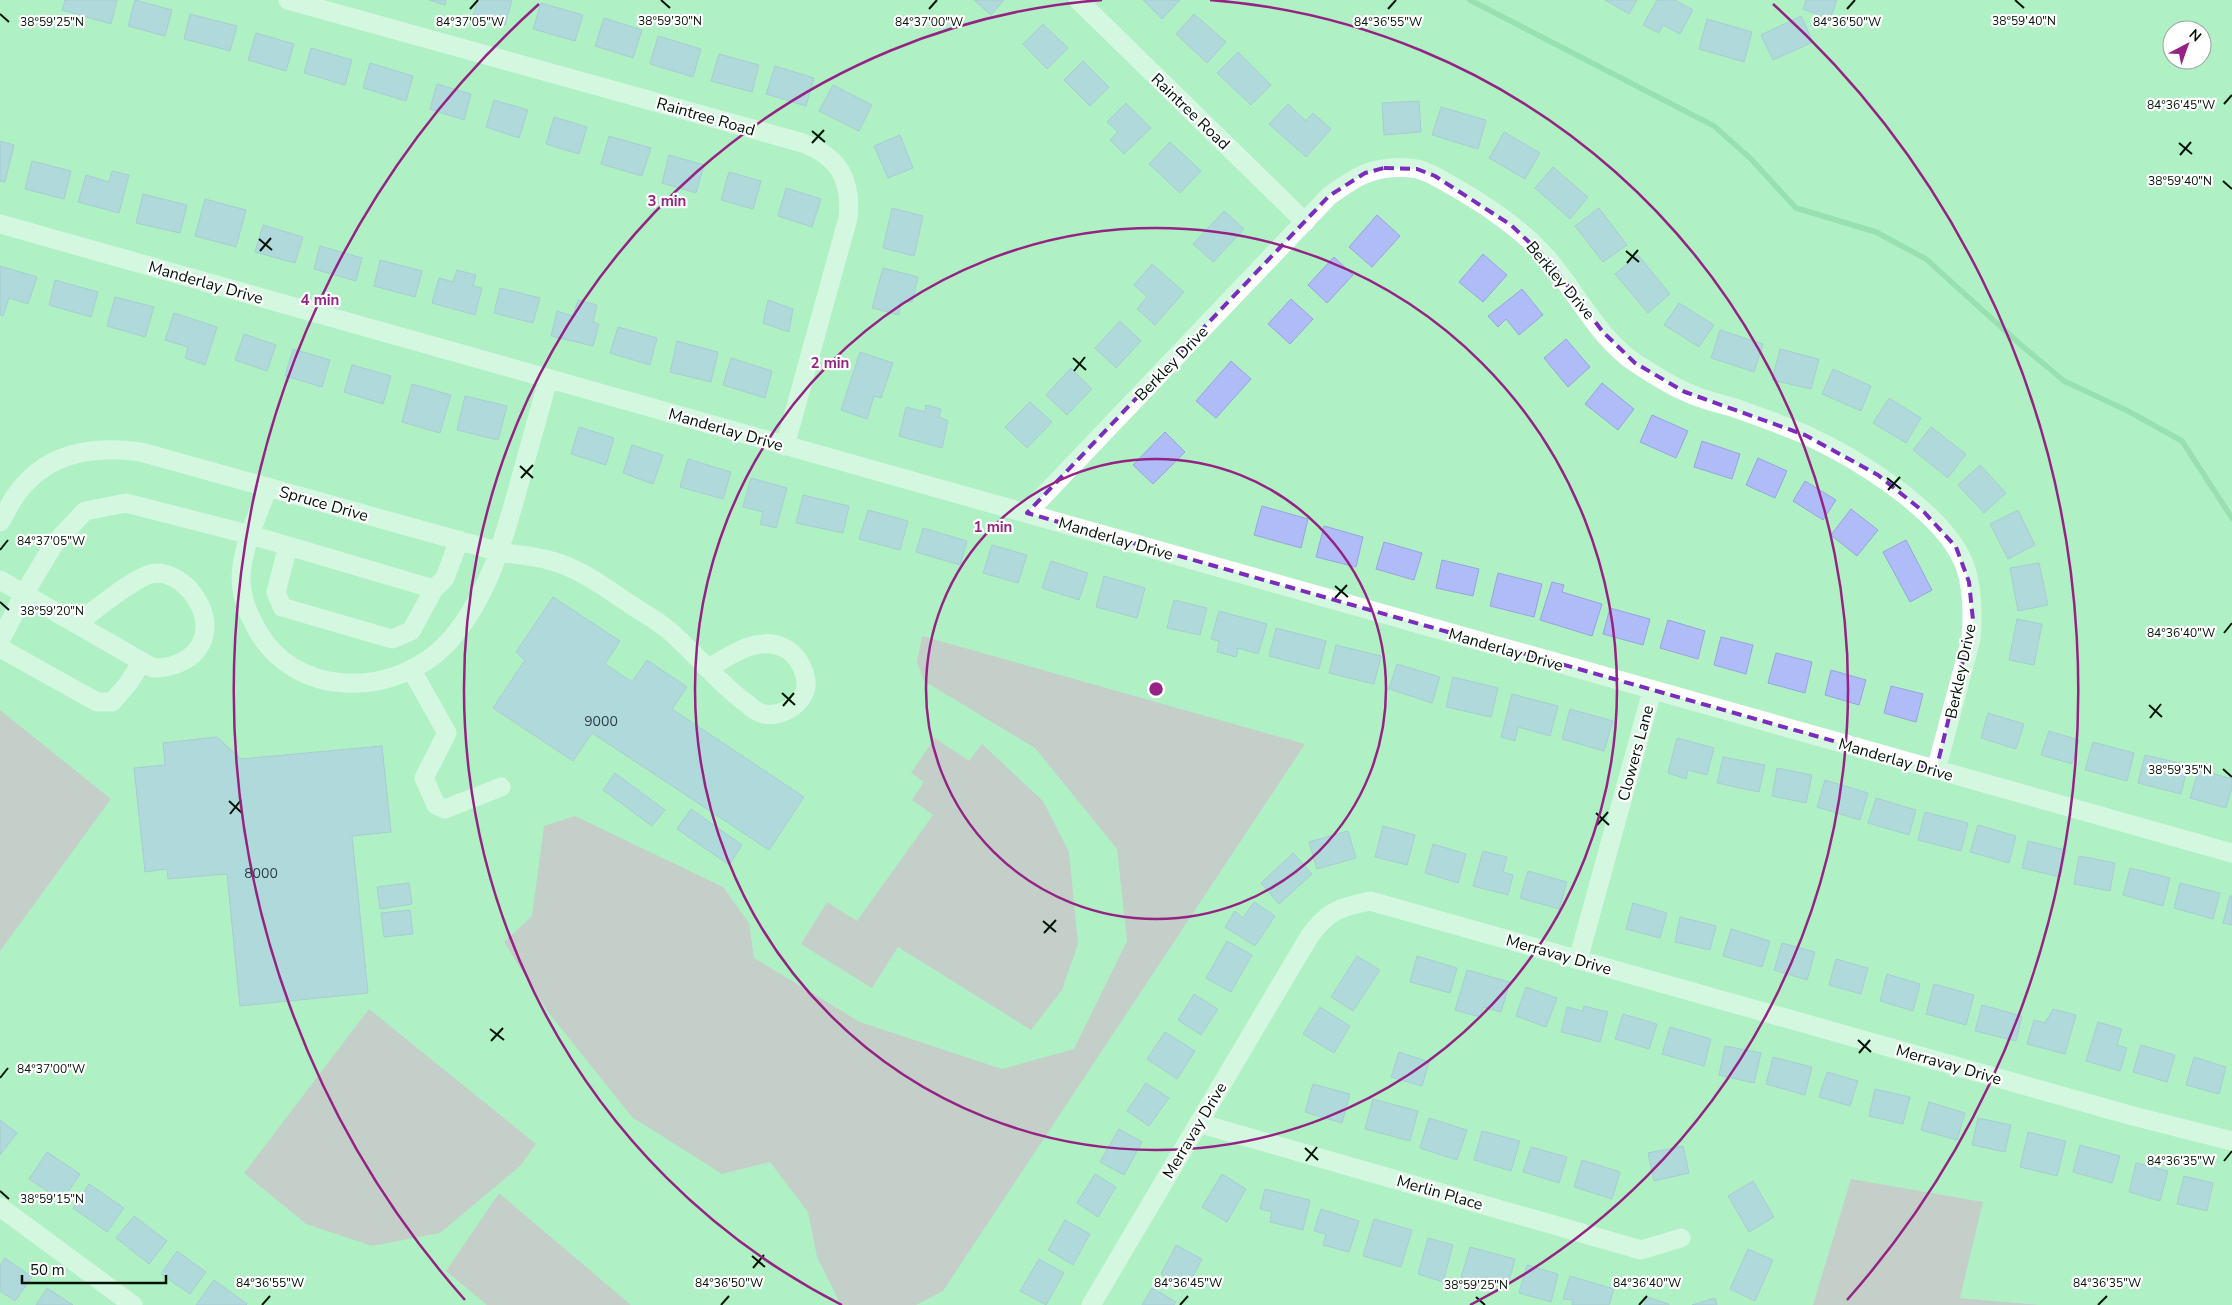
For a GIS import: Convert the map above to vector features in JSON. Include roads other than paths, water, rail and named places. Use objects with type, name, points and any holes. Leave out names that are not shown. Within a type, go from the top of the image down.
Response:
[{"type":"street","name":"Raintree Road","points":[[288,0],[803,143],[818,149],[831,160],[841,172],[848,187],[850,202],[848,218],[785,446]]},
{"type":"street","name":"Raintree Road","points":[[1078,0],[1305,222]]},
{"type":"street","name":"Berkley Drive","points":[[1027,513],[1329,196],[1365,173],[1384,168],[1417,169],[1435,176],[1485,205],[1532,242],[1603,332],[1635,362],[1685,392],[1805,435],[1878,475],[1942,529],[1956,547],[1970,582],[1973,620],[1971,639],[1936,770]]},
{"type":"street","name":"Manderlay Drive","points":[[0,224],[2232,853]]},
{"type":"street","points":[[268,487],[244,555],[241,578],[245,608],[261,639],[283,660],[306,675],[336,683],[365,683],[398,677],[429,659],[450,640],[468,618],[484,591],[500,552],[548,379]]},
{"type":"street","name":"Spruce Drive","points":[[0,522],[15,495],[36,473],[68,455],[104,448],[141,452],[500,552],[552,561],[592,579],[665,627],[708,669]]},
{"type":"street","points":[[0,641],[24,594],[54,544],[85,511],[126,503],[251,535],[434,589]]},
{"type":"street","points":[[288,546],[276,592],[282,607],[392,639],[411,631],[434,589],[445,578],[459,540]]},
{"type":"street","points":[[0,580],[24,594],[76,624],[142,662],[153,668],[168,668],[190,658],[204,639],[206,622],[200,602],[184,584],[171,575],[155,573],[135,580],[76,624]]},
{"type":"street","points":[[770,643],[785,647],[797,658],[804,672],[806,685],[801,698],[790,710],[777,715],[761,713],[733,693],[708,669],[733,653],[753,646],[770,643]]},
{"type":"street","points":[[0,648],[97,702],[112,702],[127,685],[142,662]]},
{"type":"street","points":[[411,669],[447,733],[424,778],[436,805],[446,810],[501,787]]},
{"type":"street","name":"Clowers Lane","points":[[1578,960],[1652,691]]},
{"type":"street","name":"Merravay Drive","points":[[1091,1305],[1320,921],[1330,913],[1347,906],[1370,901],[2114,1110],[2232,1141]]},
{"type":"street","name":"Merlin Place","points":[[1198,1123],[1641,1250],[1681,1238]]},
{"type":"street","points":[[0,1207],[133,1305]]},
{"type":"waterway","points":[[1470,0],[1714,126],[1750,158],[1796,208],[1876,232],[1926,259],[2021,345],[2064,381],[2128,411],[2182,441],[2232,518]]}]
